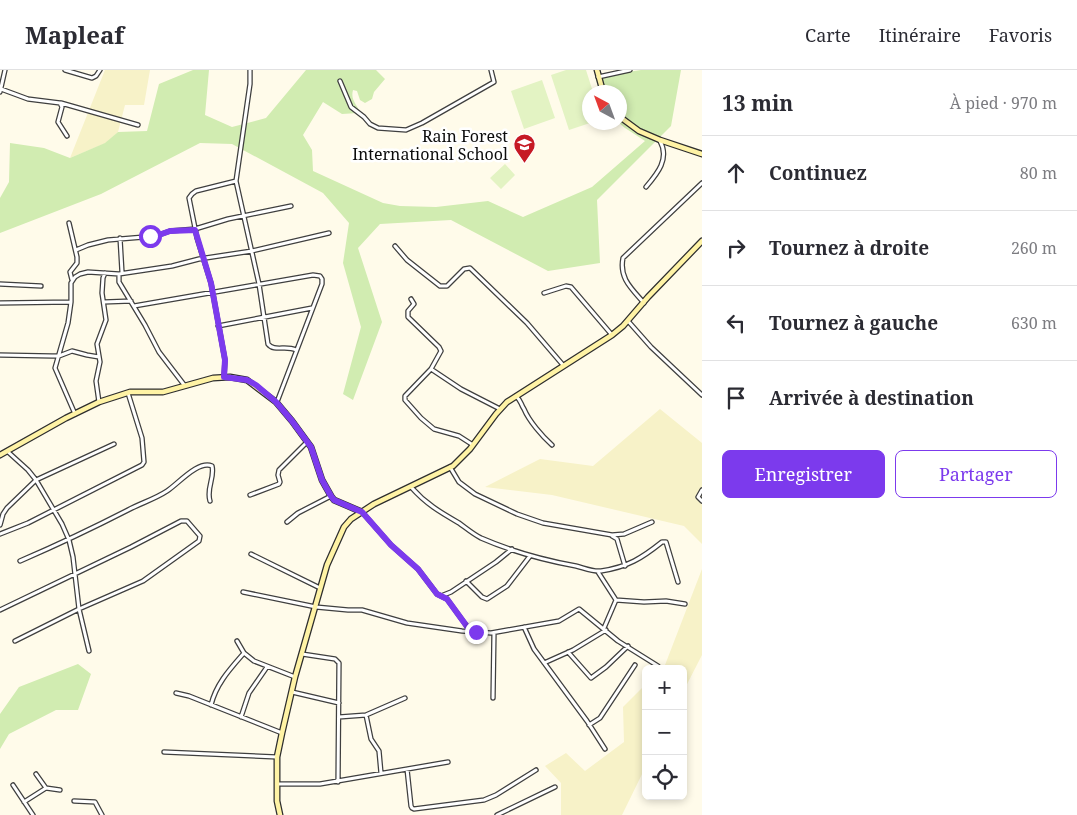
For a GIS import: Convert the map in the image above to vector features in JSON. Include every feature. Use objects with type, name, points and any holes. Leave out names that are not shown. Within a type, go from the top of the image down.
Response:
[{"type":"street","points":[[5,70],[0,91],[28,99],[60,103],[138,125]]},
{"type":"street","points":[[65,70],[92,78],[100,70]]},
{"type":"street","points":[[250,70],[250,84],[236,181],[259,284],[266,336],[270,347],[274,349],[288,347],[296,350]]},
{"type":"street","points":[[340,81],[351,107],[370,124],[378,128],[406,130],[422,123],[494,82],[490,70]]},
{"type":"street","points":[[597,70],[601,85]]},
{"type":"street","points":[[598,77],[630,70]]},
{"type":"street","points":[[60,103],[62,107],[58,122],[67,136]]},
{"type":"street","points":[[627,122],[639,131],[660,140],[702,154]]},
{"type":"street","points":[[646,188],[660,169],[664,149],[660,140]]},
{"type":"street","points":[[224,377],[225,360],[211,283],[195,230],[189,198],[192,194],[236,181]]},
{"type":"street","points":[[644,302],[623,276],[621,266],[623,258],[702,182]]},
{"type":"street","points":[[76,250],[88,244],[120,238],[156,236],[170,231],[195,230],[244,216],[291,206]]},
{"type":"street","points":[[69,223],[77,260],[70,272],[72,280],[71,302],[68,323],[56,364],[56,373],[75,414]]},
{"type":"street","points":[[72,280],[80,274],[121,273],[172,266],[252,251],[329,233]]},
{"type":"street","points":[[120,238],[121,273],[119,282],[159,352],[185,386]]},
{"type":"street","points":[[280,815],[276,784],[277,757],[282,733],[295,678],[327,565],[344,527],[374,504],[450,467],[473,445],[500,409],[516,396],[612,336],[700,243],[702,249]]},
{"type":"street","points":[[395,246],[407,260],[440,286],[448,286],[464,269],[470,268],[527,323],[564,365]]},
{"type":"street","points":[[99,402],[96,381],[100,365],[97,344],[106,320],[102,284],[105,273]]},
{"type":"street","points":[[134,306],[313,275],[320,276],[322,284],[276,402]]},
{"type":"street","points":[[0,284],[41,286]]},
{"type":"street","points":[[544,293],[566,286],[571,287],[612,336]]},
{"type":"street","points":[[411,299],[414,304],[408,311],[408,317],[441,349],[441,353],[431,369],[405,396],[406,403],[434,429],[459,436],[473,445]]},
{"type":"street","points":[[104,302],[131,301]]},
{"type":"street","points":[[0,303],[71,302]]},
{"type":"street","points":[[218,326],[312,308]]},
{"type":"street","points":[[628,321],[651,347],[702,395]]},
{"type":"street","points":[[0,355],[59,356],[72,351],[99,357]]},
{"type":"street","points":[[431,369],[461,389],[500,409]]},
{"type":"street","points":[[0,455],[99,402],[128,393],[164,392],[213,378],[224,377],[247,380],[276,402],[311,447],[322,480],[334,500],[362,512],[391,545],[418,569],[423,578],[440,596],[447,599],[471,632]]},
{"type":"street","points":[[0,534],[28,523],[143,464],[142,438],[128,393]]},
{"type":"street","points":[[516,396],[522,402],[524,409],[541,434],[552,445]]},
{"type":"street","points":[[250,495],[279,484],[279,470],[307,442]]},
{"type":"street","points":[[0,526],[3,514],[7,508],[36,480],[114,444]]},
{"type":"street","points":[[7,451],[36,480],[69,540],[79,609],[89,651]]},
{"type":"street","points":[[20,561],[69,540],[159,496],[172,488],[194,469],[206,465],[212,466],[213,470],[208,491],[210,501]]},
{"type":"street","points":[[450,467],[459,482],[475,494],[517,514],[565,528],[612,535],[624,534],[652,522]]},
{"type":"street","points":[[411,487],[435,510],[483,538],[530,556],[558,564],[598,571],[625,566],[644,556],[662,542],[666,542],[678,582]]},
{"type":"street","points":[[702,490],[698,497],[702,501]]},
{"type":"street","points":[[287,522],[298,513],[331,496]]},
{"type":"street","points":[[0,610],[132,548],[182,521],[187,521],[200,538],[199,541],[143,581],[79,609],[15,641]]},
{"type":"street","points":[[612,535],[617,540],[625,566]]},
{"type":"street","points":[[440,596],[445,595],[496,562],[512,549]]},
{"type":"street","points":[[251,554],[321,588]]},
{"type":"street","points":[[466,581],[487,600],[507,586],[530,556]]},
{"type":"street","points":[[598,571],[616,600]]},
{"type":"street","points":[[243,592],[316,607],[362,610],[407,624],[471,632],[494,632],[559,621],[579,609],[656,665]]},
{"type":"street","points":[[616,600],[644,602],[666,600],[685,604]]},
{"type":"street","points":[[544,663],[568,652],[605,629],[616,600]]},
{"type":"street","points":[[524,627],[534,649],[605,750]]},
{"type":"street","points":[[493,698],[494,632]]},
{"type":"street","points":[[237,641],[244,654],[254,661],[295,678]]},
{"type":"street","points":[[568,652],[591,678],[628,646]]},
{"type":"street","points":[[211,705],[214,694],[223,678],[244,654]]},
{"type":"street","points":[[302,654],[338,660],[338,782]]},
{"type":"street","points":[[589,725],[600,718],[635,665]]},
{"type":"street","points":[[241,717],[249,693],[267,667]]},
{"type":"street","points":[[292,692],[339,703]]},
{"type":"street","points":[[176,693],[181,693],[282,733]]},
{"type":"street","points":[[339,718],[366,715],[405,698]]},
{"type":"street","points":[[366,715],[371,739],[379,750],[381,773]]},
{"type":"street","points":[[164,752],[277,757]]},
{"type":"street","points":[[276,784],[338,782],[448,762]]},
{"type":"street","points":[[407,768],[411,806],[414,809],[484,800],[496,795],[536,770]]},
{"type":"street","points":[[36,774],[46,788]]},
{"type":"street","points":[[13,785],[33,815]]},
{"type":"street","points":[[497,815],[555,787]]},
{"type":"street","points":[[24,802],[46,788],[60,790]]},
{"type":"street","points":[[74,801],[95,802],[102,815]]},
{"type":"shaded area","points":[[105,70],[150,70],[144,105],[125,105],[118,132],[106,143],[70,158]]},
{"type":"shaded area","points":[[660,409],[702,443],[702,544],[684,526],[552,495],[485,487],[540,459],[593,466]]},
{"type":"shaded area","points":[[702,569],[702,655],[687,684],[687,665],[665,665]]},
{"type":"shaded area","points":[[642,688],[642,774],[622,815],[561,815],[561,783],[545,766],[566,753],[585,771],[624,742],[623,707]]},
{"type":"green space","points":[[193,70],[209,70],[205,115],[232,127],[266,118],[306,70],[376,70],[385,79],[374,92],[372,99],[365,103],[360,100],[357,91],[353,90],[353,100],[361,115],[358,113],[342,114],[323,102],[303,135],[312,150],[313,171],[383,203],[400,206],[436,207],[488,201],[523,217],[592,187],[645,141],[627,129],[627,85],[598,85],[595,77],[641,70],[681,70],[671,126],[597,200],[600,263],[548,271],[451,220],[380,224],[358,248],[382,322],[353,400],[343,394],[361,327],[343,263],[349,223],[323,193],[232,144],[200,143],[101,194],[0,233],[0,198],[9,182],[10,143],[44,148],[70,158],[105,143],[118,132],[147,131],[159,84]]},
{"type":"green space","points":[[566,70],[586,70],[591,85],[582,85],[582,126],[569,130],[551,75]]},
{"type":"green space","points":[[542,80],[555,118],[524,129],[511,91]]},
{"type":"green space","points":[[505,164],[515,175],[501,189],[490,178]]},
{"type":"green space","points":[[78,664],[91,674],[78,710],[56,710],[9,734],[0,749],[0,714],[19,687]]},
{"type":"place","name":"Rain Forest International School","points":[[524,164]]},
{"type":"route","points":[[150,236],[170,231],[195,230],[211,283],[225,360],[224,377],[247,380],[276,402],[311,447],[322,480],[334,500],[362,512],[391,545],[418,569],[437,594],[447,599],[471,632],[476,632]]}]
